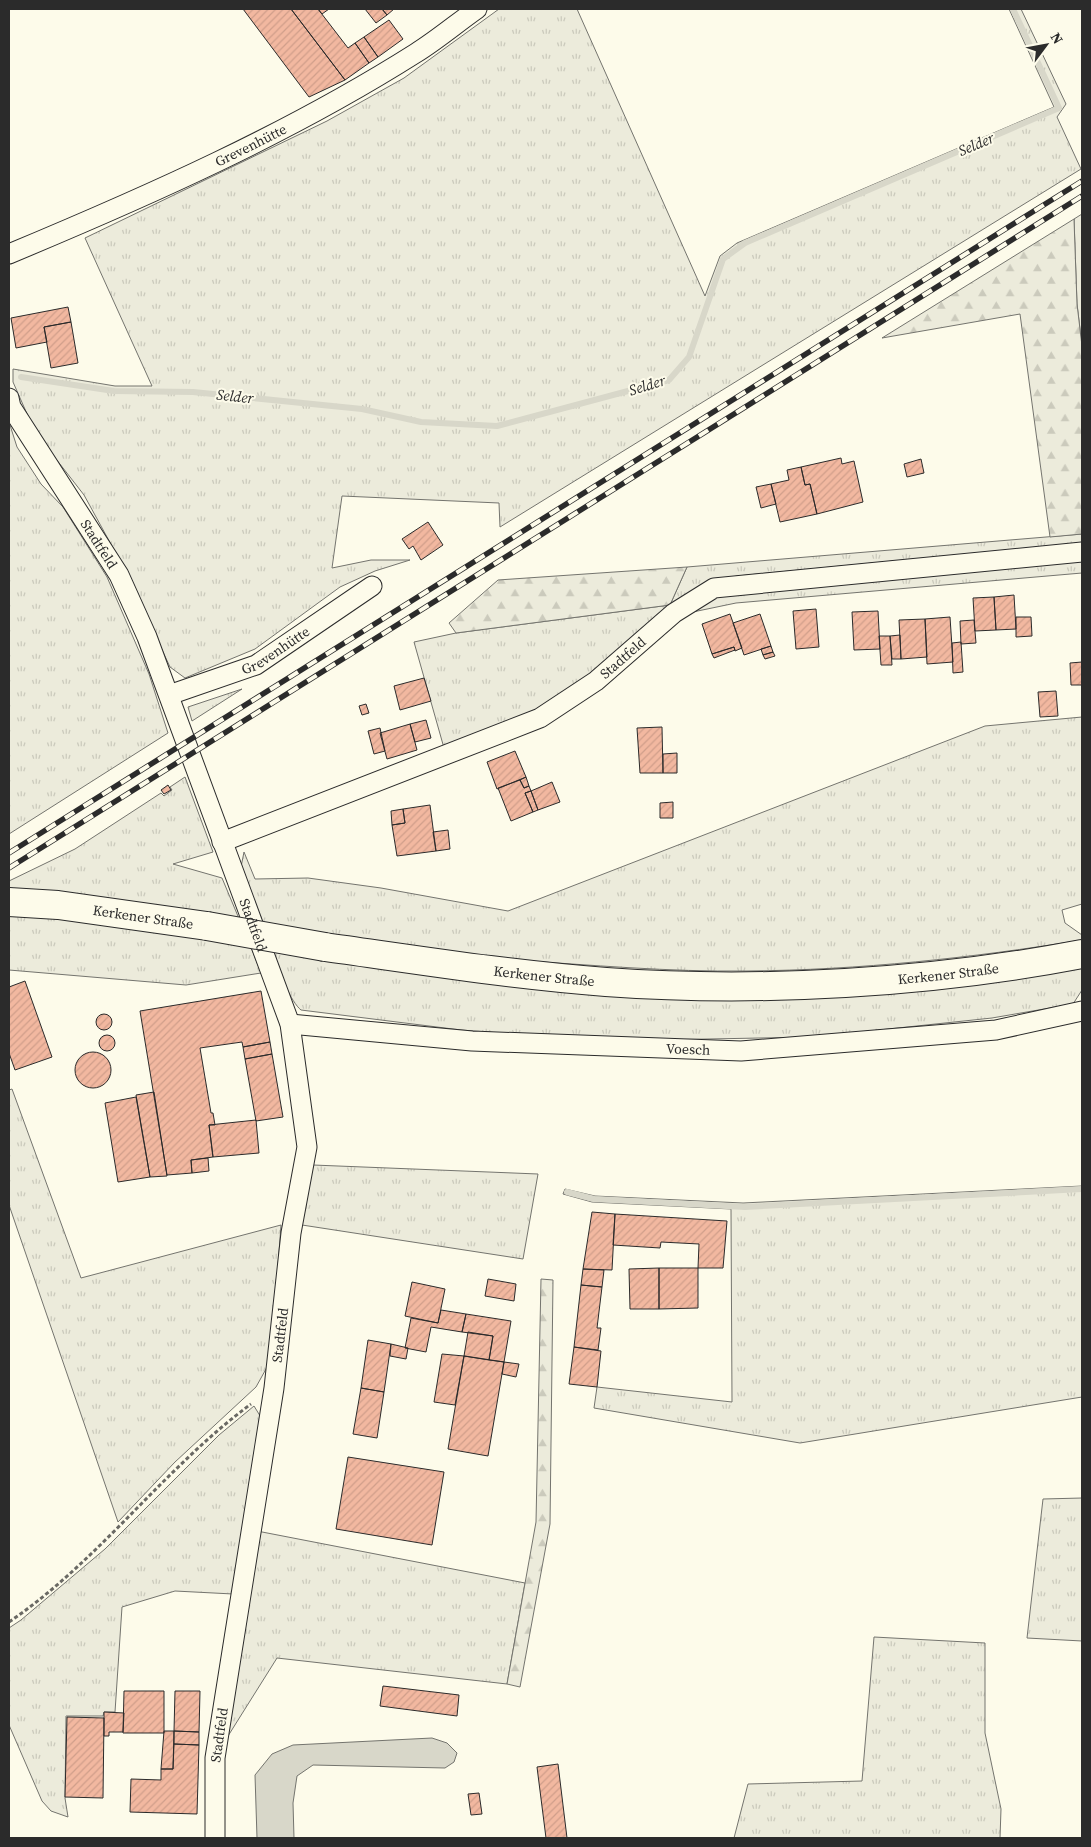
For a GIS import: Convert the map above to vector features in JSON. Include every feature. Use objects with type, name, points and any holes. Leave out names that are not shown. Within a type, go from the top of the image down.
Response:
[{"type":"main road","name":"Kerkener Straße","points":[[9,902],[58,906],[207,926],[325,947],[472,968],[606,982],[741,987],[913,978],[1043,962],[1082,954]]},
{"type":"street","name":"Grevenhütte","points":[[9,254],[109,212],[315,113],[417,52],[477,9]]},
{"type":"street","name":"Stadtfeld","points":[[9,398],[10,407],[119,575],[169,695],[290,1024],[308,1147],[291,1233],[274,1388],[215,1758],[215,1838]]},
{"type":"street","name":"Stadtfeld","points":[[222,842],[540,718],[596,681],[674,613],[714,588],[1082,552]]},
{"type":"street","name":"Grevenhütte","points":[[169,695],[256,665],[372,586]]},
{"type":"street","name":"Voesch","points":[[290,1024],[472,1042],[741,1051],[996,1030],[1082,1011]]},
{"type":"path","points":[[9,1622],[104,1542],[218,1428],[274,1388]]},
{"type":"green space","points":[[499,9],[577,9],[705,296],[720,256],[737,243],[1054,107],[1009,9],[1021,9],[1066,104],[1057,117],[1081,169],[500,527],[499,503],[342,496],[332,568],[371,560],[410,560],[375,571],[340,587],[255,649],[185,678],[170,667],[124,568],[84,495],[35,432],[13,382],[13,369],[115,386],[152,386],[85,238],[327,121],[404,78]]},
{"type":"green space","points":[[1082,214],[1082,346],[1077,304],[1074,219]]},
{"type":"green space","points":[[1074,219],[1077,304],[1082,346],[1082,534],[1050,537],[1020,314],[882,338]]},
{"type":"green space","points":[[9,422],[17,447],[41,484],[63,507],[107,577],[149,674],[168,733],[9,834]]},
{"type":"green space","points":[[1082,534],[1082,543],[737,576],[703,585],[590,676],[535,711],[444,748],[414,642],[456,633],[670,605],[687,567]]},
{"type":"green space","points":[[1082,561],[1082,573],[736,603],[688,613],[706,599],[733,594]]},
{"type":"green space","points":[[687,567],[670,605],[456,633],[449,623],[498,580]]},
{"type":"green space","points":[[242,689],[192,721],[188,707]]},
{"type":"green space","points":[[1082,717],[1082,904],[1062,910],[1065,923],[1082,935],[1082,940],[915,962],[789,970],[747,971],[630,968],[513,960],[575,989],[1082,963],[1082,990],[1073,1004],[992,1018],[813,1037],[604,1041],[461,1030],[301,1010],[293,1001],[276,966],[241,867],[244,852],[255,879],[308,878],[381,888],[508,911],[985,726]]},
{"type":"green space","points":[[185,777],[213,852],[173,864],[222,878],[240,921],[9,889],[9,881],[75,849],[161,793],[164,796],[172,790],[170,787]]},
{"type":"green space","points":[[9,913],[141,928],[251,947],[261,973],[186,985],[9,970]]},
{"type":"green space","points":[[12,1089],[81,1278],[281,1225],[271,1360],[256,1387],[175,1462],[118,1522],[9,1205],[9,1090]]},
{"type":"green space","points":[[313,1165],[538,1174],[523,1259],[302,1225]]},
{"type":"green space","points":[[1082,1186],[1082,1397],[800,1443],[594,1408],[597,1387],[732,1402],[731,1209],[592,1202],[563,1194],[565,1189],[595,1196],[743,1203]]},
{"type":"green space","points":[[541,1279],[553,1280],[550,1524],[520,1687],[507,1684],[536,1522]]},
{"type":"green space","points":[[254,1406],[262,1419],[233,1594],[175,1591],[122,1607],[115,1712],[104,1712],[103,1716],[66,1716],[65,1798],[68,1817],[51,1811],[42,1801],[9,1725],[9,1628],[105,1549],[219,1435]]},
{"type":"green space","points":[[1082,1498],[1082,1641],[1027,1638],[1043,1499]]},
{"type":"green space","points":[[257,1531],[525,1583],[507,1684],[277,1658],[223,1744]]},
{"type":"green space","points":[[874,1637],[985,1643],[985,1733],[1001,1809],[1000,1838],[734,1838],[748,1784],[862,1781]]},
{"type":"shaded area","points":[[432,1738],[447,1743],[457,1753],[454,1762],[445,1768],[313,1765],[297,1776],[293,1803],[294,1838],[257,1838],[255,1775],[272,1754],[293,1745]]},
{"type":"building","points":[[243,9],[291,9],[345,80],[309,97]]},
{"type":"building","points":[[291,9],[318,9],[348,48],[355,43],[369,63],[345,80]]},
{"type":"building","points":[[318,9],[329,9],[322,14]]},
{"type":"building","points":[[365,9],[382,9],[387,15],[376,23]]},
{"type":"building","points":[[382,9],[394,9],[387,15]]},
{"type":"building","points":[[389,20],[403,39],[378,57],[364,37]]},
{"type":"building","points":[[364,37],[378,57],[369,63],[355,43]]},
{"type":"building","points":[[68,307],[71,322],[44,327],[47,342],[16,348],[11,318]]},
{"type":"building","points":[[71,322],[78,363],[51,368],[44,327]]},
{"type":"building","points":[[841,458],[842,464],[854,461],[863,502],[817,514],[810,484],[805,485],[801,467]]},
{"type":"building","points":[[921,459],[924,473],[907,477],[904,464]]},
{"type":"building","points":[[801,467],[805,485],[810,484],[817,514],[780,522],[771,484],[789,480],[787,470]]},
{"type":"building","points":[[771,484],[776,504],[761,508],[756,487]]},
{"type":"building","points":[[428,522],[443,545],[421,560],[413,546],[409,549],[402,539]]},
{"type":"building","points":[[1014,595],[1016,629],[996,630],[994,597]]},
{"type":"building","points":[[994,597],[996,630],[975,631],[973,598]]},
{"type":"building","points":[[816,609],[819,647],[796,649],[793,611]]},
{"type":"building","points":[[878,611],[880,649],[854,650],[852,612]]},
{"type":"building","points":[[730,614],[742,648],[735,651],[734,647],[712,654],[702,624]]},
{"type":"building","points":[[760,614],[771,646],[744,655],[733,623]]},
{"type":"building","points":[[950,617],[953,662],[927,664],[925,619]]},
{"type":"building","points":[[1016,617],[1031,617],[1032,636],[1016,637]]},
{"type":"building","points":[[925,619],[927,657],[901,659],[899,620]]},
{"type":"building","points":[[974,620],[976,643],[961,644],[960,621]]},
{"type":"building","points":[[900,635],[901,659],[892,659],[890,636]]},
{"type":"building","points":[[879,636],[890,636],[892,665],[881,665]]},
{"type":"building","points":[[961,642],[963,672],[953,673],[952,643]]},
{"type":"building","points":[[771,646],[773,652],[763,655],[761,649]]},
{"type":"building","points":[[734,647],[735,650],[714,658],[712,654]]},
{"type":"building","points":[[773,652],[775,656],[765,659],[763,655]]},
{"type":"building","points":[[1082,662],[1082,685],[1071,685],[1070,663]]},
{"type":"building","points":[[424,678],[431,701],[400,710],[394,686]]},
{"type":"building","points":[[1056,691],[1058,716],[1040,717],[1038,692]]},
{"type":"building","points":[[366,704],[369,713],[362,715],[359,706]]},
{"type":"building","points":[[426,720],[431,738],[415,742],[410,724]]},
{"type":"building","points":[[410,724],[417,750],[387,759],[380,733]]},
{"type":"building","points":[[662,727],[663,773],[640,773],[637,728]]},
{"type":"building","points":[[380,728],[385,751],[374,754],[368,731]]},
{"type":"building","points":[[515,751],[526,777],[497,789],[487,762]]},
{"type":"building","points":[[677,753],[677,773],[663,773],[663,754]]},
{"type":"building","points":[[526,777],[529,786],[524,788],[520,780]]},
{"type":"building","points":[[520,780],[524,788],[529,786],[531,791],[525,793],[533,812],[511,821],[498,788]]},
{"type":"building","points":[[552,782],[560,802],[538,810],[531,791]]},
{"type":"building","points":[[168,785],[171,790],[164,794],[161,790]]},
{"type":"building","points":[[531,791],[538,810],[533,812],[525,793]]},
{"type":"building","points":[[673,802],[673,818],[660,818],[660,803]]},
{"type":"building","points":[[430,805],[436,851],[397,856],[392,825],[405,823],[403,809]]},
{"type":"building","points":[[403,809],[405,823],[392,825],[391,811]]},
{"type":"building","points":[[448,830],[450,849],[436,851],[433,832]]},
{"type":"building","points":[[25,981],[52,1057],[15,1070],[9,1053],[9,987]]},
{"type":"building","points":[[261,991],[270,1042],[243,1047],[242,1042],[200,1048],[211,1113],[213,1113],[215,1125],[209,1125],[213,1157],[191,1160],[192,1173],[167,1175],[140,1011]]},
{"type":"building","points":[[104,1014],[110,1016],[112,1022],[110,1028],[104,1030],[98,1028],[96,1022],[98,1016]]},
{"type":"building","points":[[107,1035],[113,1037],[115,1043],[113,1049],[107,1051],[101,1049],[99,1043],[101,1037]]},
{"type":"building","points":[[270,1042],[272,1054],[245,1059],[243,1047]]},
{"type":"building","points":[[93,1052],[100,1053],[106,1057],[110,1063],[110,1077],[106,1083],[100,1087],[93,1088],[86,1087],[80,1083],[76,1077],[75,1070],[76,1063],[80,1057],[86,1053]]},
{"type":"building","points":[[272,1054],[283,1117],[256,1121],[245,1059]]},
{"type":"building","points":[[154,1092],[167,1176],[150,1177],[136,1095]]},
{"type":"building","points":[[136,1097],[150,1177],[118,1182],[105,1103]]},
{"type":"building","points":[[256,1120],[259,1153],[213,1157],[209,1125]]},
{"type":"building","points":[[208,1158],[209,1171],[192,1173],[191,1160]]},
{"type":"building","points":[[592,1212],[615,1214],[612,1270],[583,1269]]},
{"type":"building","points":[[615,1214],[727,1221],[723,1268],[698,1268],[699,1244],[661,1242],[660,1248],[613,1245]]},
{"type":"building","points":[[659,1268],[698,1268],[698,1308],[659,1309]]},
{"type":"building","points":[[659,1268],[659,1309],[630,1309],[629,1269]]},
{"type":"building","points":[[583,1269],[604,1270],[602,1287],[581,1285]]},
{"type":"building","points":[[488,1279],[516,1284],[514,1301],[485,1296]]},
{"type":"building","points":[[412,1282],[445,1289],[438,1323],[405,1316]]},
{"type":"building","points":[[581,1285],[602,1287],[597,1328],[601,1328],[598,1350],[574,1347]]},
{"type":"building","points":[[441,1310],[466,1314],[462,1332],[431,1327],[426,1352],[405,1348],[411,1318],[438,1323]]},
{"type":"building","points":[[466,1314],[511,1321],[504,1362],[489,1360],[493,1336],[462,1332]]},
{"type":"building","points":[[468,1332],[493,1336],[489,1360],[464,1356]]},
{"type":"building","points":[[368,1340],[391,1344],[384,1392],[361,1388]]},
{"type":"building","points":[[391,1344],[408,1348],[406,1359],[390,1356]]},
{"type":"building","points":[[574,1347],[601,1351],[597,1387],[569,1384]]},
{"type":"building","points":[[442,1354],[464,1356],[455,1405],[434,1402]]},
{"type":"building","points":[[464,1356],[504,1362],[488,1456],[448,1449]]},
{"type":"building","points":[[504,1362],[519,1364],[516,1377],[502,1374]]},
{"type":"building","points":[[361,1388],[384,1392],[377,1438],[353,1434]]},
{"type":"building","points":[[348,1457],[444,1472],[432,1545],[336,1529]]},
{"type":"building","points":[[383,1686],[459,1695],[457,1716],[380,1706]]},
{"type":"building","points":[[124,1691],[164,1691],[164,1733],[123,1733]]},
{"type":"building","points":[[175,1691],[200,1691],[199,1732],[174,1731]]},
{"type":"building","points":[[104,1712],[124,1713],[123,1732],[109,1732],[109,1736],[104,1736]]},
{"type":"building","points":[[67,1717],[104,1718],[103,1798],[65,1797]]},
{"type":"building","points":[[164,1731],[174,1731],[173,1769],[161,1769]]},
{"type":"building","points":[[174,1731],[199,1732],[199,1745],[174,1744]]},
{"type":"building","points":[[174,1744],[199,1745],[197,1814],[130,1812],[131,1779],[161,1780],[161,1769],[173,1769]]},
{"type":"building","points":[[558,1764],[567,1838],[546,1838],[537,1767]]},
{"type":"building","points":[[479,1793],[482,1814],[471,1815],[468,1794]]},
{"type":"waterway","name":"Selder","points":[[21,377],[114,391],[193,392],[362,409],[421,422],[497,426],[669,380],[689,357],[723,259],[745,243],[1059,108],[1013,9]]},
{"type":"waterway","points":[[567,1192],[594,1199],[745,1207],[1082,1189]]},
{"type":"railway","points":[[9,853],[1082,181]]},
{"type":"railway","points":[[9,868],[1082,196]]}]
